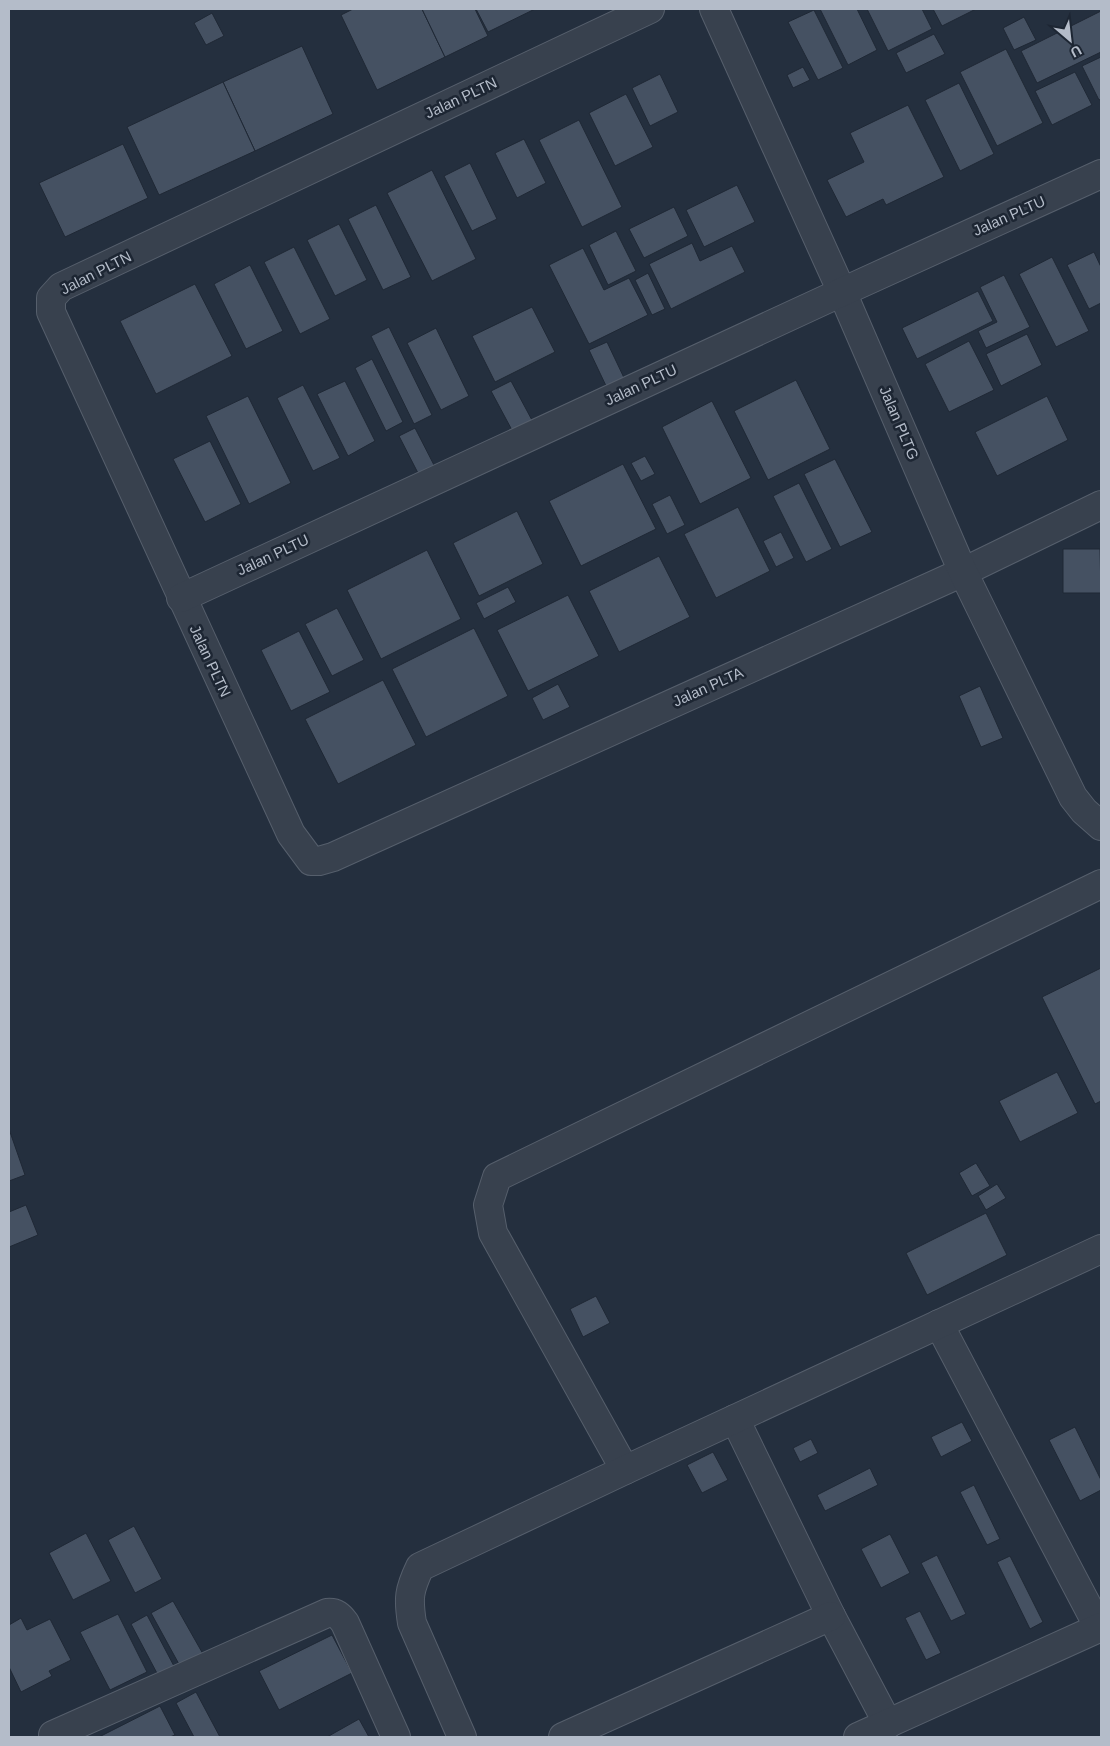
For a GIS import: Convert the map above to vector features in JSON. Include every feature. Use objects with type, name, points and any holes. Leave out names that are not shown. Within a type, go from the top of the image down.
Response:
[{"type":"street","name":"Jalan PLTN","points":[[311,861],[291,834],[181,598],[51,312],[51,298],[61,287],[650,9]]},
{"type":"street","name":"Jalan PLTG","points":[[714,9],[842,292],[963,572],[1073,797],[1084,812],[1101,826]]},
{"type":"street","name":"Jalan PLTU","points":[[181,598],[1101,174]]},
{"type":"street","name":"Jalan PLTA","points":[[311,861],[319,862],[333,857],[963,572],[1101,504]]},
{"type":"street","points":[[625,1470],[492,1232],[488,1205],[497,1177],[1101,884]]},
{"type":"street","points":[[462,1737],[412,1623],[410,1588],[420,1567],[1101,1249]]},
{"type":"street","points":[[858,1737],[1100,1628],[939,1324]]},
{"type":"street","points":[[734,1419],[831,1616],[888,1724]]},
{"type":"street","points":[[53,1735],[333,1612],[345,1623],[396,1737]]},
{"type":"street","points":[[563,1737],[831,1616]]},
{"type":"building","points":[[353,9],[422,9],[445,57],[377,90],[341,15]]},
{"type":"building","points":[[422,9],[475,9],[488,36],[445,57]]},
{"type":"building","points":[[476,9],[535,9],[488,32]]},
{"type":"building","points":[[820,9],[857,9],[877,50],[848,65]]},
{"type":"building","points":[[867,9],[922,9],[932,29],[888,51]]},
{"type":"building","points":[[933,9],[976,9],[942,26]]},
{"type":"building","points":[[814,10],[843,68],[818,80],[788,22]]},
{"type":"building","points":[[1101,11],[1101,52],[1037,83],[1021,51]]},
{"type":"building","points":[[212,13],[224,36],[206,45],[194,23]]},
{"type":"building","points":[[1024,17],[1036,40],[1014,50],[1003,28]]},
{"type":"building","points":[[934,34],[945,54],[906,73],[896,53]]},
{"type":"building","points":[[302,46],[333,114],[255,151],[223,82]]},
{"type":"building","points":[[1006,49],[1043,123],[997,146],[960,72]]},
{"type":"building","points":[[1101,57],[1101,99],[1099,100],[1082,66]]},
{"type":"building","points":[[803,67],[810,80],[793,88],[787,75]]},
{"type":"building","points":[[1075,72],[1092,105],[1052,125],[1035,91]]},
{"type":"building","points":[[660,74],[678,112],[650,126],[632,88]]},
{"type":"building","points":[[223,82],[255,151],[159,195],[127,127]]},
{"type":"building","points":[[959,83],[994,154],[960,171],[925,100]]},
{"type":"building","points":[[626,94],[653,147],[615,166],[589,113]]},
{"type":"building","points":[[908,105],[944,177],[886,205],[883,199],[846,217],[827,180],[864,162],[850,133]]},
{"type":"building","points":[[579,120],[622,207],[582,227],[539,140]]},
{"type":"building","points":[[524,139],[546,183],[517,198],[495,153]]},
{"type":"building","points":[[123,144],[148,198],[65,237],[39,183]]},
{"type":"building","points":[[470,163],[497,219],[472,231],[444,176]]},
{"type":"building","points":[[432,170],[476,259],[432,281],[387,193]]},
{"type":"building","points":[[737,185],[755,222],[704,247],[686,210]]},
{"type":"building","points":[[376,205],[411,277],[383,290],[348,219]]},
{"type":"building","points":[[674,207],[688,236],[644,258],[629,229]]},
{"type":"building","points":[[339,224],[367,280],[335,296],[307,240]]},
{"type":"building","points":[[616,231],[636,271],[608,285],[589,245]]},
{"type":"building","points":[[692,243],[700,261],[732,246],[745,272],[671,309],[649,264]]},
{"type":"building","points":[[294,247],[330,319],[300,334],[264,262]]},
{"type":"building","points":[[583,248],[604,290],[629,278],[648,315],[589,344],[549,265]]},
{"type":"building","points":[[1094,252],[1101,267],[1101,303],[1089,309],[1067,265]]},
{"type":"building","points":[[1052,257],[1089,331],[1056,347],[1019,274]]},
{"type":"building","points":[[250,265],[283,331],[246,349],[214,284]]},
{"type":"building","points":[[648,273],[665,309],[652,315],[635,280]]},
{"type":"building","points":[[1004,275],[1030,327],[986,348],[978,331],[997,322],[980,287]]},
{"type":"building","points":[[195,284],[232,356],[156,394],[120,321]]},
{"type":"building","points":[[978,291],[993,321],[917,359],[902,328]]},
{"type":"building","points":[[532,307],[555,352],[495,382],[472,336]]},
{"type":"building","points":[[389,327],[432,415],[414,424],[371,336]]},
{"type":"building","points":[[436,328],[469,396],[441,410],[407,343]]},
{"type":"building","points":[[1027,334],[1042,365],[1001,386],[986,354]]},
{"type":"building","points":[[969,341],[994,390],[949,412],[925,364]]},
{"type":"building","points":[[607,342],[626,382],[608,390],[589,350]]},
{"type":"building","points":[[372,359],[403,422],[386,431],[355,368]]},
{"type":"building","points":[[796,380],[830,449],[768,480],[734,411]]},
{"type":"building","points":[[345,381],[375,441],[348,456],[317,394]]},
{"type":"building","points":[[511,381],[533,422],[513,432],[491,391]]},
{"type":"building","points":[[303,385],[340,458],[313,471],[277,398]]},
{"type":"building","points":[[248,396],[291,483],[249,504],[206,416]]},
{"type":"building","points":[[1047,396],[1068,440],[997,476],[975,432]]},
{"type":"building","points":[[712,401],[751,478],[700,504],[662,427]]},
{"type":"building","points":[[415,428],[435,467],[419,475],[399,436]]},
{"type":"building","points":[[210,441],[241,504],[205,522],[173,459]]},
{"type":"building","points":[[645,456],[655,474],[641,481],[631,463]]},
{"type":"building","points":[[835,459],[872,532],[840,547],[804,474]]},
{"type":"building","points":[[623,464],[656,529],[581,566],[549,501]]},
{"type":"building","points":[[799,483],[832,549],[806,562],[773,496]]},
{"type":"building","points":[[670,495],[685,525],[667,534],[652,504]]},
{"type":"building","points":[[738,507],[770,571],[716,598],[684,534]]},
{"type":"building","points":[[517,511],[543,564],[479,596],[453,543]]},
{"type":"building","points":[[781,532],[794,558],[776,567],[763,541]]},
{"type":"building","points":[[1063,549],[1100,549],[1101,593],[1063,593]]},
{"type":"building","points":[[427,550],[461,619],[381,659],[347,590]]},
{"type":"building","points":[[659,556],[690,617],[619,652],[589,591]]},
{"type":"building","points":[[508,587],[516,602],[484,619],[476,603]]},
{"type":"building","points":[[568,595],[599,656],[528,691],[497,630]]},
{"type":"building","points":[[337,608],[364,660],[332,676],[305,624]]},
{"type":"building","points":[[474,628],[508,696],[426,737],[392,669]]},
{"type":"building","points":[[299,631],[330,692],[291,711],[261,650]]},
{"type":"building","points":[[383,680],[416,745],[338,784],[305,719]]},
{"type":"building","points":[[558,684],[570,707],[543,720],[532,698]]},
{"type":"building","points":[[980,686],[1003,738],[981,747],[959,696]]},
{"type":"building","points":[[1101,968],[1101,1101],[1095,1104],[1042,997]]},
{"type":"building","points":[[1057,1072],[1078,1113],[1020,1142],[999,1101]]},
{"type":"building","points":[[9,1129],[25,1175],[9,1181]]},
{"type":"building","points":[[976,1163],[990,1186],[972,1196],[959,1173]]},
{"type":"building","points":[[997,1184],[1006,1198],[986,1210],[978,1196]]},
{"type":"building","points":[[26,1205],[38,1235],[9,1247],[9,1212]]},
{"type":"building","points":[[986,1213],[1007,1255],[927,1295],[906,1253]]},
{"type":"building","points":[[596,1296],[610,1323],[583,1337],[570,1309]]},
{"type":"building","points":[[962,1422],[972,1441],[941,1457],[931,1437]]},
{"type":"building","points":[[1075,1427],[1101,1480],[1101,1490],[1080,1501],[1049,1440]]},
{"type":"building","points":[[811,1439],[818,1453],[800,1462],[793,1448]]},
{"type":"building","points":[[713,1452],[728,1480],[702,1493],[687,1465]]},
{"type":"building","points":[[870,1468],[878,1485],[825,1511],[817,1495]]},
{"type":"building","points":[[974,1485],[1000,1539],[987,1545],[960,1492]]},
{"type":"building","points":[[134,1526],[162,1579],[135,1593],[108,1540]]},
{"type":"building","points":[[86,1533],[111,1581],[73,1600],[49,1553]]},
{"type":"building","points":[[890,1534],[910,1573],[881,1588],[861,1549]]},
{"type":"building","points":[[937,1555],[966,1614],[951,1621],[921,1563]]},
{"type":"building","points":[[1010,1556],[1043,1622],[1030,1629],[997,1562]]},
{"type":"building","points":[[173,1601],[203,1654],[180,1666],[151,1613]]},
{"type":"building","points":[[920,1611],[941,1653],[926,1660],[905,1618]]},
{"type":"building","points":[[118,1614],[147,1672],[110,1690],[80,1632]]},
{"type":"building","points":[[147,1615],[175,1668],[159,1677],[131,1624]]},
{"type":"building","points":[[21,1618],[27,1630],[50,1619],[71,1660],[49,1671],[52,1676],[21,1692],[9,1667],[9,1625]]},
{"type":"building","points":[[332,1635],[352,1673],[279,1710],[259,1671]]},
{"type":"building","points":[[196,1692],[220,1737],[194,1737],[176,1703]]},
{"type":"building","points":[[160,1706],[175,1735],[170,1737],[99,1737]]},
{"type":"building","points":[[359,1719],[369,1737],[327,1737]]}]
